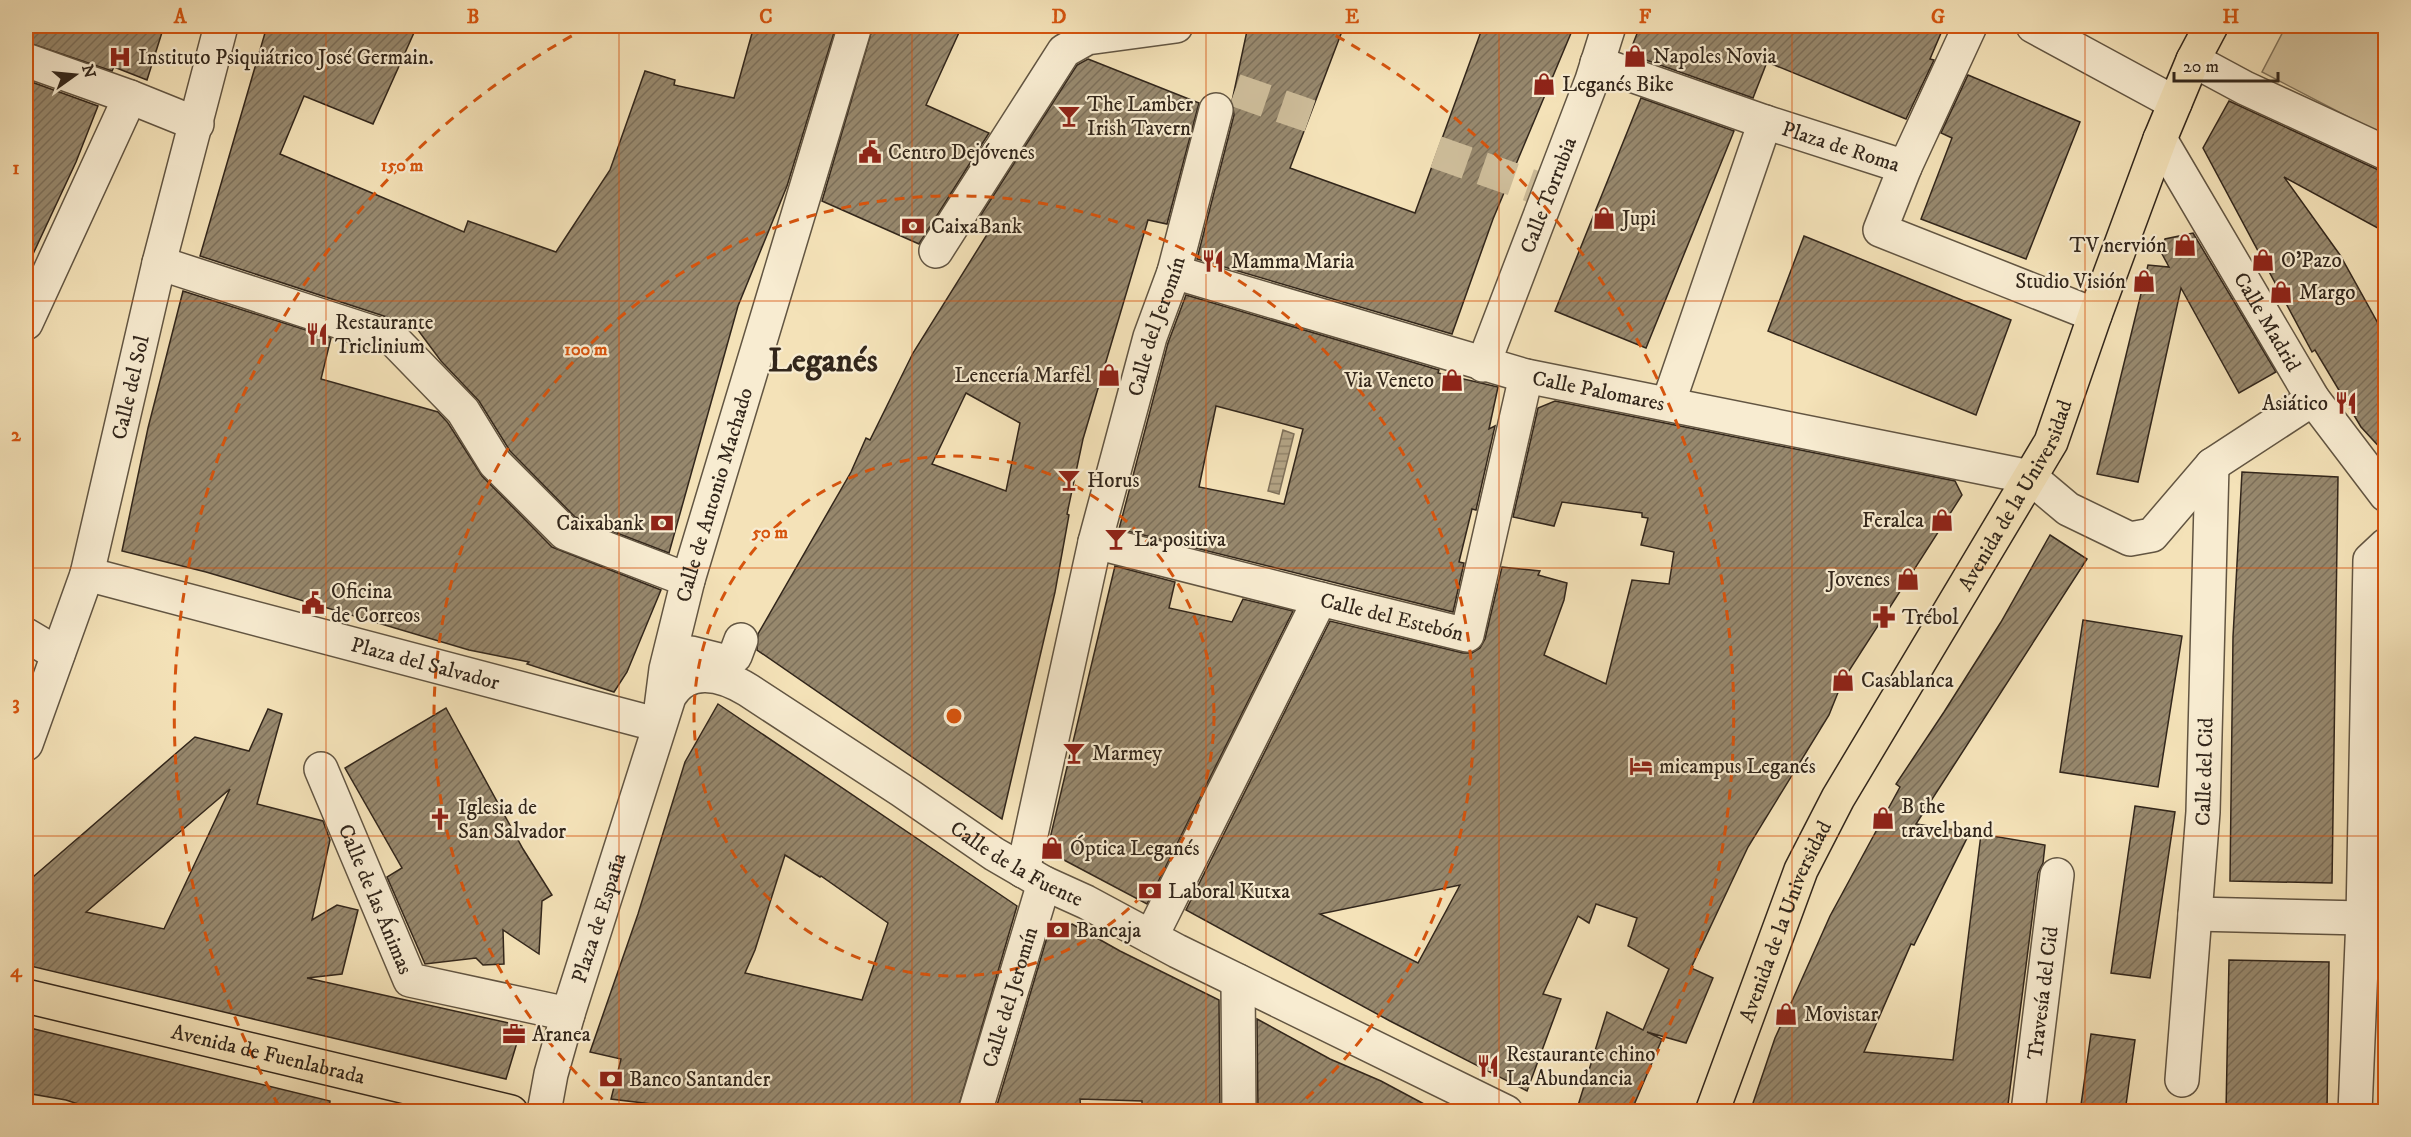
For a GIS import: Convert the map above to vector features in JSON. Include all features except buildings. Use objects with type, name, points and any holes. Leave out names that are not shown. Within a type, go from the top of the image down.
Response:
[{"type":"main road","name":"Avenida de la Universidad","points":[[1712,1112],[1801,870],[1838,798],[2051,442],[2160,140],[2193,60],[2211,26]]},
{"type":"main road","name":"Avenida de Fuenlabrada","points":[[26,996],[511,1112]]},
{"type":"street","name":"Calle del Sol","points":[[26,744],[87,574],[159,263],[221,26]]},
{"type":"street","name":"Calle de Antonio Machado","points":[[658,725],[666,669],[688,580],[855,26]]},
{"type":"street","points":[[936,252],[1064,51],[1087,38],[1176,26]]},
{"type":"street","name":"Calle Torrubia","points":[[1483,365],[1609,26]]},
{"type":"street","name":"Plaza de Roma","points":[[1597,63],[1766,122],[1905,167],[1970,26]]},
{"type":"street","points":[[2032,26],[2175,103]]},
{"type":"street","points":[[26,60],[130,97],[197,124]]},
{"type":"street","points":[[2193,60],[2246,88],[2385,153]]},
{"type":"street","points":[[26,323],[130,97]]},
{"type":"street","name":"Calle del Jeromín","points":[[975,1112],[1034,877],[1095,542],[1150,337],[1174,272],[1216,110]]},
{"type":"street","name":"Plaza de Roma","points":[[1668,404],[1766,122]]},
{"type":"street","name":"Calle Madrid","points":[[2160,140],[2313,399],[2385,495]]},
{"type":"street","points":[[1905,167],[1880,230],[2095,315]]},
{"type":"street","points":[[159,263],[393,339],[463,411],[495,463],[565,533],[688,580]]},
{"type":"street","name":"Calle Palomares","points":[[1174,272],[1526,376],[2030,477]]},
{"type":"street","name":"Calle del Estebón","points":[[1151,937],[1320,599],[1467,635],[1526,376]]},
{"type":"street","points":[[2030,477],[2068,509],[2130,539],[2152,535],[2212,465],[2313,399]]},
{"type":"street","name":"Calle del Cid","points":[[2182,1080],[2203,812],[2212,465]]},
{"type":"street","points":[[1095,542],[1320,599]]},
{"type":"street","points":[[2355,1112],[2363,918],[2370,560],[2385,545]]},
{"type":"street","name":"Plaza del Salvador","points":[[87,574],[658,725]]},
{"type":"street","points":[[26,635],[58,654]]},
{"type":"street","points":[[672,649],[727,662],[735,656],[741,640]]},
{"type":"street","name":"Calle de la Fuente","points":[[658,725],[672,691],[684,681],[692,677],[713,675],[729,679],[814,732],[994,855],[1238,981],[1506,1112]]},
{"type":"street","name":"Plaza de España","points":[[544,1112],[549,1082],[568,1014],[658,725]]},
{"type":"street","name":"Calle de las Ánimas","points":[[321,770],[410,980],[568,1014]]},
{"type":"street","name":"Travesía del Cid","points":[[2028,1112],[2058,875]]},
{"type":"street","points":[[2195,914],[2363,918]]},
{"type":"street","points":[[1238,981],[1239,1112]]},
{"type":"shaded area","points":[[2286,26],[2385,26],[2385,136],[2262,72]]},
{"type":"shaded area","points":[[1283,430],[1294,434],[1279,494],[1268,491]]},
{"type":"tunnel","points":[[1235,90],[1310,116]]},
{"type":"tunnel","points":[[1436,152],[1549,192]]},
{"type":"place","name":"Napoles Novia","points":[[1635,56]]},
{"type":"place","name":"Instituto Psiquiátrico José Germain.","points":[[120,57]]},
{"type":"place","name":"Leganés Bike","points":[[1544,84]]},
{"type":"place","name":"The Lamber Irish Tavern","points":[[1069,116]]},
{"type":"place","name":"Centro Dejóvenes","points":[[870,152]]},
{"type":"place","name":"Jupi","points":[[1604,218]]},
{"type":"place","name":"CaixaBank","points":[[913,226]]},
{"type":"place","name":"TV nervión","points":[[2185,245]]},
{"type":"place","name":"O'Pazo","points":[[2263,260]]},
{"type":"place","name":"Mamma Maria","points":[[1213,261]]},
{"type":"place","name":"Studio Visión","points":[[2144,281]]},
{"type":"place","name":"Margo","points":[[2281,292]]},
{"type":"place","name":"Restaurante Triclinium","points":[[317,334]]},
{"type":"place","name":"Lencería Marfel","points":[[1109,375]]},
{"type":"place","name":"Via Veneto","points":[[1452,380]]},
{"type":"place","name":"Asiático","points":[[2346,403]]},
{"type":"place","name":"Horus","points":[[1069,480]]},
{"type":"place","name":"Feralca","points":[[1942,520]]},
{"type":"place","name":"Caixabank","points":[[662,523]]},
{"type":"place","name":"La positiva","points":[[1116,539]]},
{"type":"place","name":"Jovenes","points":[[1908,579]]},
{"type":"place","name":"Oficina de Correos","points":[[313,603]]},
{"type":"place","name":"Trébol","points":[[1884,617]]},
{"type":"place","name":"Casablanca","points":[[1843,680]]},
{"type":"place","name":"Marmey","points":[[1074,753]]},
{"type":"place","name":"micampus Leganés","points":[[1641,766]]},
{"type":"place","name":"B the travel band","points":[[1883,818]]},
{"type":"place","name":"Iglesia de San Salvador","points":[[440,819]]},
{"type":"place","name":"Óptica Leganés","points":[[1052,848]]},
{"type":"place","name":"Laboral Kutxa","points":[[1150,891]]},
{"type":"place","name":"Bancaja","points":[[1058,930]]},
{"type":"place","name":"Movistar","points":[[1786,1014]]},
{"type":"place","name":"Aranea","points":[[514,1034]]},
{"type":"place","name":"Restaurante chino La Abundancia","points":[[1488,1066]]},
{"type":"place","name":"Banco Santander","points":[[611,1079]]},
{"type":"district","name":"Leganés","points":[[823,359]]}]
